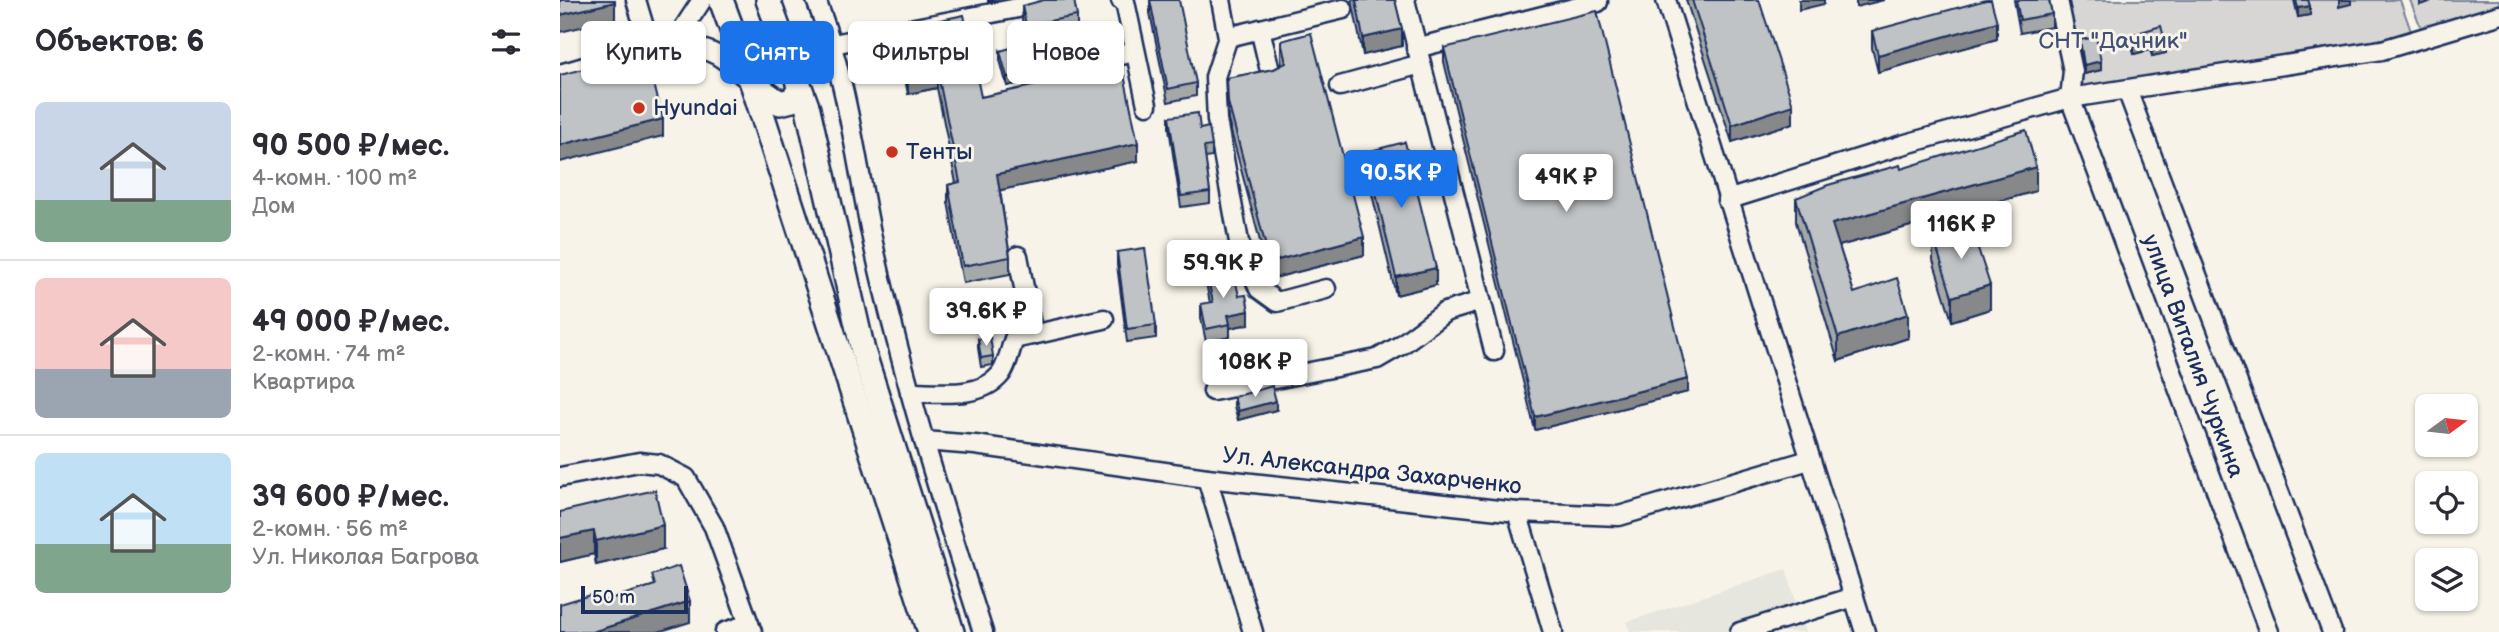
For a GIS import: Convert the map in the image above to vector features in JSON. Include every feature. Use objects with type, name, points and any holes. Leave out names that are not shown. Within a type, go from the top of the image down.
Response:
[{"type":"main road","points":[[721,0],[729,21]]},
{"type":"main road","points":[[768,0],[776,21]]},
{"type":"main road","points":[[751,84],[930,632]]},
{"type":"main road","points":[[752,84],[780,103],[792,100],[799,91],[798,84]]},
{"type":"main road","points":[[800,84],[820,155],[863,351],[952,632]]},
{"type":"street","points":[[636,0],[642,21]]},
{"type":"street","points":[[690,21],[702,0]]},
{"type":"street","points":[[816,0],[824,21]]},
{"type":"street","points":[[834,44],[1059,0]]},
{"type":"street","points":[[1221,0],[1228,37],[1215,77],[1217,109],[1239,242],[1259,289],[1277,302],[1326,289]]},
{"type":"street","points":[[1405,0],[1494,351]]},
{"type":"street","points":[[1666,0],[1865,632]]},
{"type":"street","points":[[2058,0],[2073,71],[2070,97]]},
{"type":"street","points":[[1124,1],[1147,105]]},
{"type":"street","points":[[1340,86],[1419,56],[1598,2]]},
{"type":"street","points":[[1228,37],[1261,29],[1314,8],[1343,9]]},
{"type":"street","points":[[1727,200],[1889,149],[2070,97],[2382,50],[2499,15]]},
{"type":"street","points":[[1261,29],[1271,75]]},
{"type":"street","points":[[834,49],[873,244],[910,392],[983,632]]},
{"type":"street","points":[[1124,54],[1135,52]]},
{"type":"street","points":[[560,74],[581,68]]},
{"type":"street","points":[[2127,90],[2332,632]]},
{"type":"street","name":"улица Виталия Чуркина","points":[[2070,97],[2269,632]]},
{"type":"street","points":[[1018,256],[1033,335]]},
{"type":"street","points":[[1213,391],[1377,359],[1401,345],[1445,312],[1481,301]]},
{"type":"street","points":[[910,392],[954,393],[985,387],[1002,374],[1014,339],[1104,319]]},
{"type":"street","name":"Ул. Александра Захарченко","points":[[924,441],[983,446],[1207,478],[1517,512],[1619,516],[1809,460]]},
{"type":"street","points":[[560,477],[639,462],[659,464],[686,478],[714,527],[751,628],[725,632]]},
{"type":"street","points":[[1207,478],[1253,632]]},
{"type":"street","points":[[1517,512],[1553,632]]},
{"type":"street","points":[[1740,632],[1854,597]]},
{"type":"shaded area","points":[[1786,569],[1805,632],[1630,632],[1627,622]]},
{"type":"green space","name":"СНТ \"Дачник\"","points":[[2061,0],[2400,0],[2412,34],[2082,88]]},
{"type":"green space","points":[[2410,0],[2499,0],[2499,6],[2422,30]]},
{"type":"building","points":[[560,0],[615,0],[615,2],[560,15]]},
{"type":"building","points":[[1044,0],[1074,0],[1077,16],[1049,21],[1025,21],[1022,6]]},
{"type":"building","points":[[1150,0],[1179,0],[1196,83],[1168,89]]},
{"type":"building","points":[[1356,0],[1395,0],[1402,29],[1363,38]]},
{"type":"building","points":[[1692,0],[1759,0],[1793,105],[1732,125]]},
{"type":"building","points":[[1991,0],[1997,22],[1878,55],[1872,31]]},
{"type":"building","points":[[2016,0],[2049,0],[2052,14],[2020,20]]},
{"type":"building","points":[[2296,0],[2308,0],[2310,6],[2298,8]]},
{"type":"building","points":[[1597,11],[1688,379],[1535,417],[1444,48]]},
{"type":"building","points":[[964,15],[965,21],[936,21]]},
{"type":"building","points":[[2161,26],[2166,45],[2152,49],[2150,42],[2134,46],[2131,35]]},
{"type":"building","points":[[1311,33],[1364,237],[1270,262],[1228,102],[1227,78],[1274,69],[1286,63],[1281,41]]},
{"type":"building","points":[[2096,37],[2101,61],[2084,65],[2080,40]]},
{"type":"building","points":[[1007,49],[1007,77],[1000,51]]},
{"type":"building","points":[[581,70],[581,84],[654,84],[663,119],[560,145],[560,75]]},
{"type":"building","points":[[1124,74],[1138,143],[997,174],[1010,257],[963,266],[948,185],[960,182],[940,84],[978,84],[981,97],[1042,84],[1124,84]]},
{"type":"building","points":[[1198,113],[1200,129],[1209,127],[1212,146],[1204,147],[1210,192],[1181,196],[1169,117]]},
{"type":"building","points":[[2026,130],[2036,167],[1832,224],[1854,293],[1897,278],[1908,314],[1838,337],[1796,198],[1828,185],[1900,165],[1901,169]]},
{"type":"building","points":[[1405,142],[1436,268],[1396,277],[1366,152]]},
{"type":"building","points":[[1970,224],[1990,285],[1952,297],[1933,236]]},
{"type":"building","points":[[1145,248],[1156,325],[1127,329],[1117,252]]},
{"type":"building","points":[[1233,270],[1239,296],[1246,295],[1249,311],[1228,315],[1230,324],[1206,329],[1201,304],[1213,302],[1207,275]]},
{"type":"building","points":[[990,337],[993,356],[981,358],[978,339]]},
{"type":"building","points":[[1272,386],[1276,401],[1238,411],[1234,397]]},
{"type":"building","points":[[655,490],[663,525],[596,541],[594,531],[560,538],[560,512]]},
{"type":"building","points":[[679,566],[690,601],[592,632],[560,632],[560,604],[597,593],[600,602],[655,585],[652,575]]},
{"type":"place","name":"Hyundai","points":[[639,108]]},
{"type":"place","name":"Тенты","points":[[892,152]]}]
